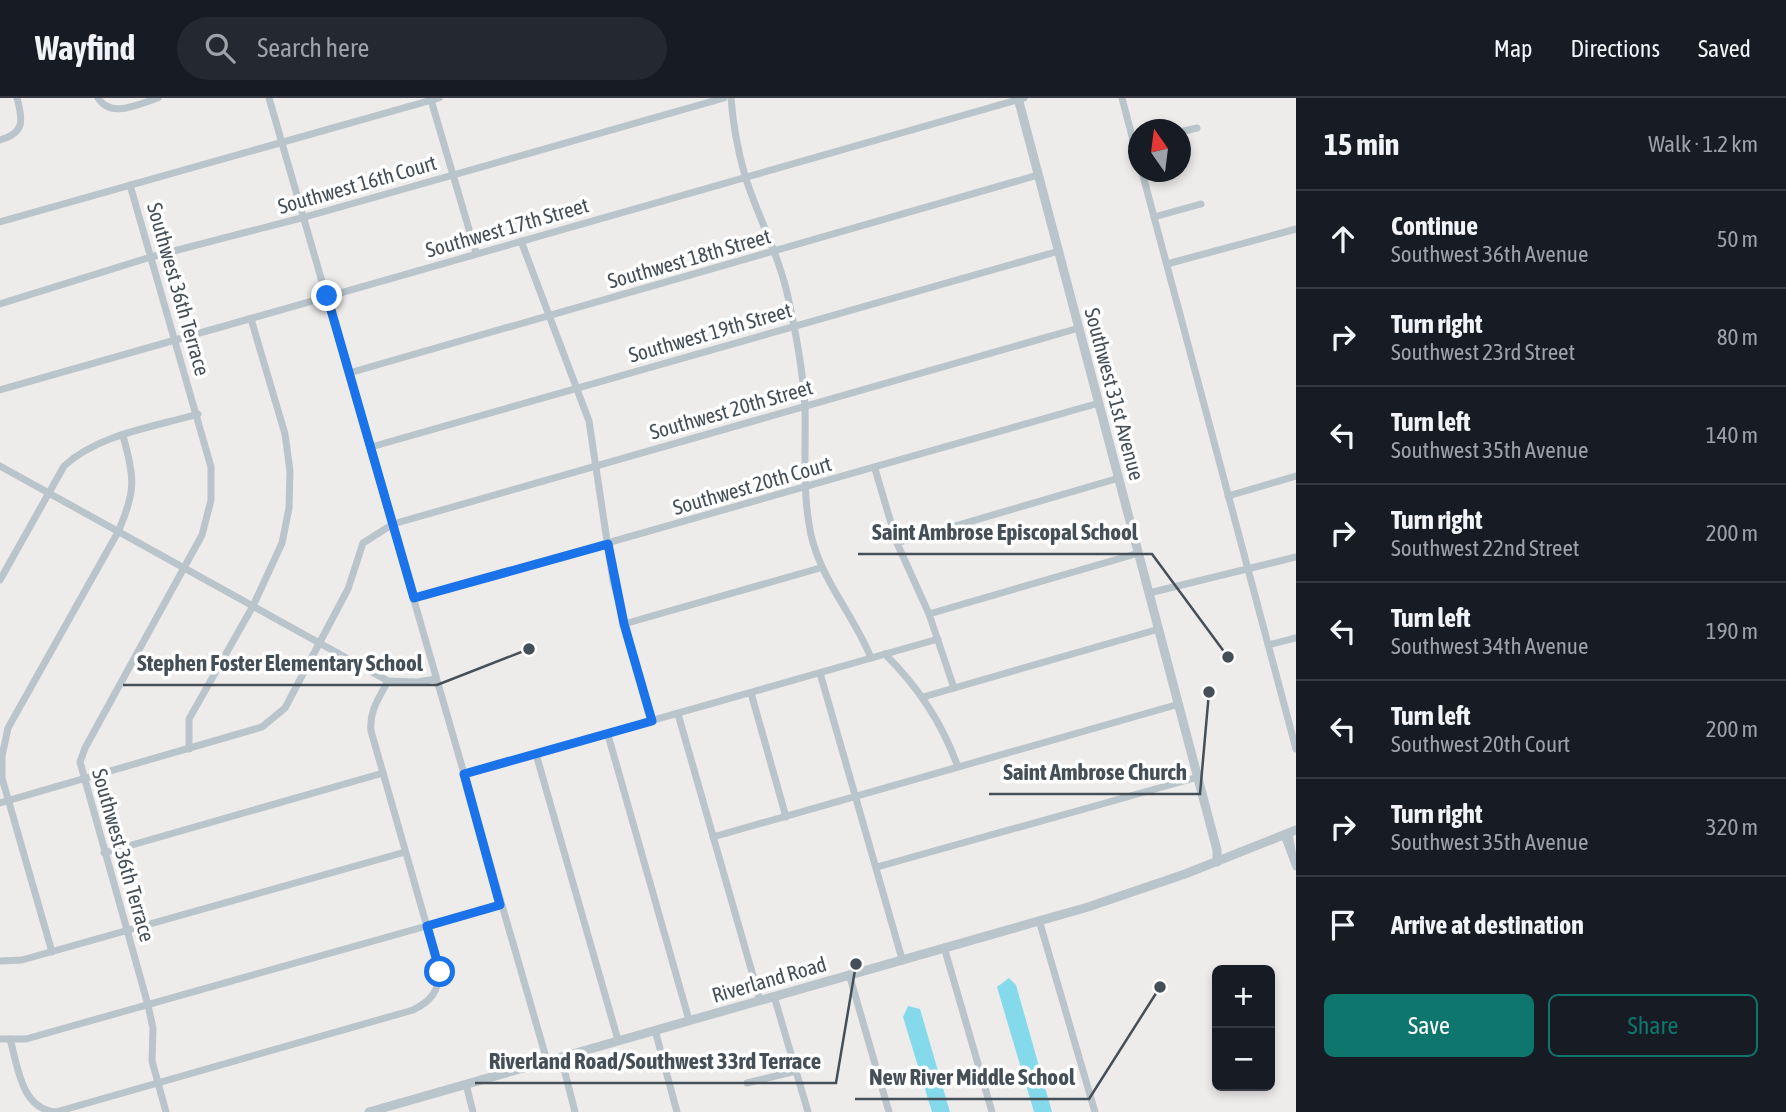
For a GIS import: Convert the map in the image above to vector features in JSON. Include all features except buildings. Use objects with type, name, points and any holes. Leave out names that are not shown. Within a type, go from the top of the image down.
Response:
[{"type":"street","points":[[0,140],[17,132],[23,119],[18,98]]},
{"type":"street","points":[[98,98],[105,108],[115,110],[158,98]]},
{"type":"street","points":[[269,98],[547,1061]]},
{"type":"street","name":"Southwest 16th Court","points":[[0,304],[152,257],[305,217],[724,98]]},
{"type":"street","points":[[731,98],[734,133],[746,178],[773,251],[795,326],[805,406],[806,488],[811,533],[820,568],[860,630],[872,659]]},
{"type":"street","name":"Southwest 17th Street","points":[[0,390],[1020,98]]},
{"type":"street","name":"Southwest 31st Avenue","points":[[1020,98],[1038,175],[1198,777],[1217,862]]},
{"type":"street","points":[[1122,98],[1129,119]]},
{"type":"street","points":[[0,222],[435,99],[451,175],[476,253]]},
{"type":"street","points":[[1191,130],[1197,128]]},
{"type":"street","name":"Southwest 18th Street","points":[[349,373],[1038,175]]},
{"type":"street","points":[[1145,182],[1268,645],[1292,720],[1296,749]]},
{"type":"street","name":"Southwest 36th Terrace","points":[[130,185],[198,414],[211,467],[211,500],[202,535],[85,748],[80,762],[148,1005],[153,1028],[152,1060],[166,1112]]},
{"type":"street","points":[[1154,217],[1201,204]]},
{"type":"street","points":[[1167,264],[1296,229]]},
{"type":"street","points":[[520,241],[579,388],[597,465],[608,544],[624,624],[652,721]]},
{"type":"street","name":"Southwest 19th Street","points":[[371,447],[1059,251]]},
{"type":"street","points":[[189,749],[189,719],[253,606],[282,543],[289,508],[290,471],[285,434],[251,319]]},
{"type":"street","name":"Southwest 20th Street","points":[[4,802],[262,727],[275,718],[285,708],[348,589],[363,543],[393,524],[1079,328]]},
{"type":"street","name":"Southwest 20th Court","points":[[414,598],[876,469],[1099,403]]},
{"type":"street","points":[[0,580],[64,466],[79,453],[123,436],[198,414]]},
{"type":"street","points":[[52,952],[4,802],[2,756],[8,728],[118,532],[134,487],[123,436]]},
{"type":"street","points":[[0,466],[388,681],[418,682],[436,679]]},
{"type":"street","points":[[876,469],[897,543],[929,614],[954,688]]},
{"type":"street","points":[[1228,496],[1296,476]]},
{"type":"street","points":[[897,543],[1119,478]]},
{"type":"street","points":[[929,614],[1139,553]]},
{"type":"street","points":[[1149,593],[1296,556]]},
{"type":"street","points":[[624,624],[820,568]]},
{"type":"street","points":[[923,697],[1159,629]]},
{"type":"street","points":[[1268,645],[1296,638]]},
{"type":"street","points":[[464,774],[938,639]]},
{"type":"street","points":[[885,654],[923,697],[943,728],[958,767]]},
{"type":"street","points":[[820,673],[902,959]]},
{"type":"street","points":[[10,1040],[28,1096],[34,1105],[44,1111],[55,1112],[413,1010],[433,996],[439,986],[440,972],[369,719],[388,681]]},
{"type":"street","points":[[751,693],[786,817]]},
{"type":"street","points":[[713,837],[1179,704]]},
{"type":"street","points":[[678,714],[760,1000]]},
{"type":"street","points":[[608,735],[689,1020]]},
{"type":"street","points":[[536,754],[618,1040]]},
{"type":"street","points":[[104,853],[383,773]]},
{"type":"street","points":[[877,867],[1198,777]]},
{"type":"street","points":[[1290,832],[1296,867]]},
{"type":"street","name":"Riverland Road","points":[[370,1112],[1040,920],[1217,862],[1290,832]]},
{"type":"street","points":[[0,961],[22,960],[52,952],[405,852]]},
{"type":"street","points":[[0,1039],[26,1039],[500,905]]},
{"type":"street","points":[[1040,920],[1095,1112]]},
{"type":"street","points":[[944,947],[992,1112]]},
{"type":"street","points":[[849,974],[889,1112]]},
{"type":"street","points":[[775,996],[808,1112]]},
{"type":"street","points":[[655,1030],[677,1112]]},
{"type":"street","points":[[561,1057],[575,1112]]},
{"type":"street","points":[[747,1083],[796,1071]]},
{"type":"street","points":[[466,1084],[473,1112]]},
{"type":"water","points":[[1009,978],[1016,985],[1052,1112],[1034,1112],[997,987]]},
{"type":"water","points":[[908,1006],[920,1009],[950,1112],[932,1112],[903,1017]]},
{"type":"place","name":"Stephen Foster Elementary School","points":[[529,649]]},
{"type":"place","name":"Saint Ambrose Episcopal School","points":[[1228,657]]},
{"type":"place","name":"Saint Ambrose Church","points":[[1209,692]]},
{"type":"place","name":"Riverland Road/Southwest 33rd Terrace","points":[[856,964]]},
{"type":"place","name":"New River Middle School","points":[[1160,987]]},
{"type":"route","points":[[327,296],[414,598],[608,544],[613,581],[652,721],[464,774],[500,905],[427,926],[440,972]]}]
